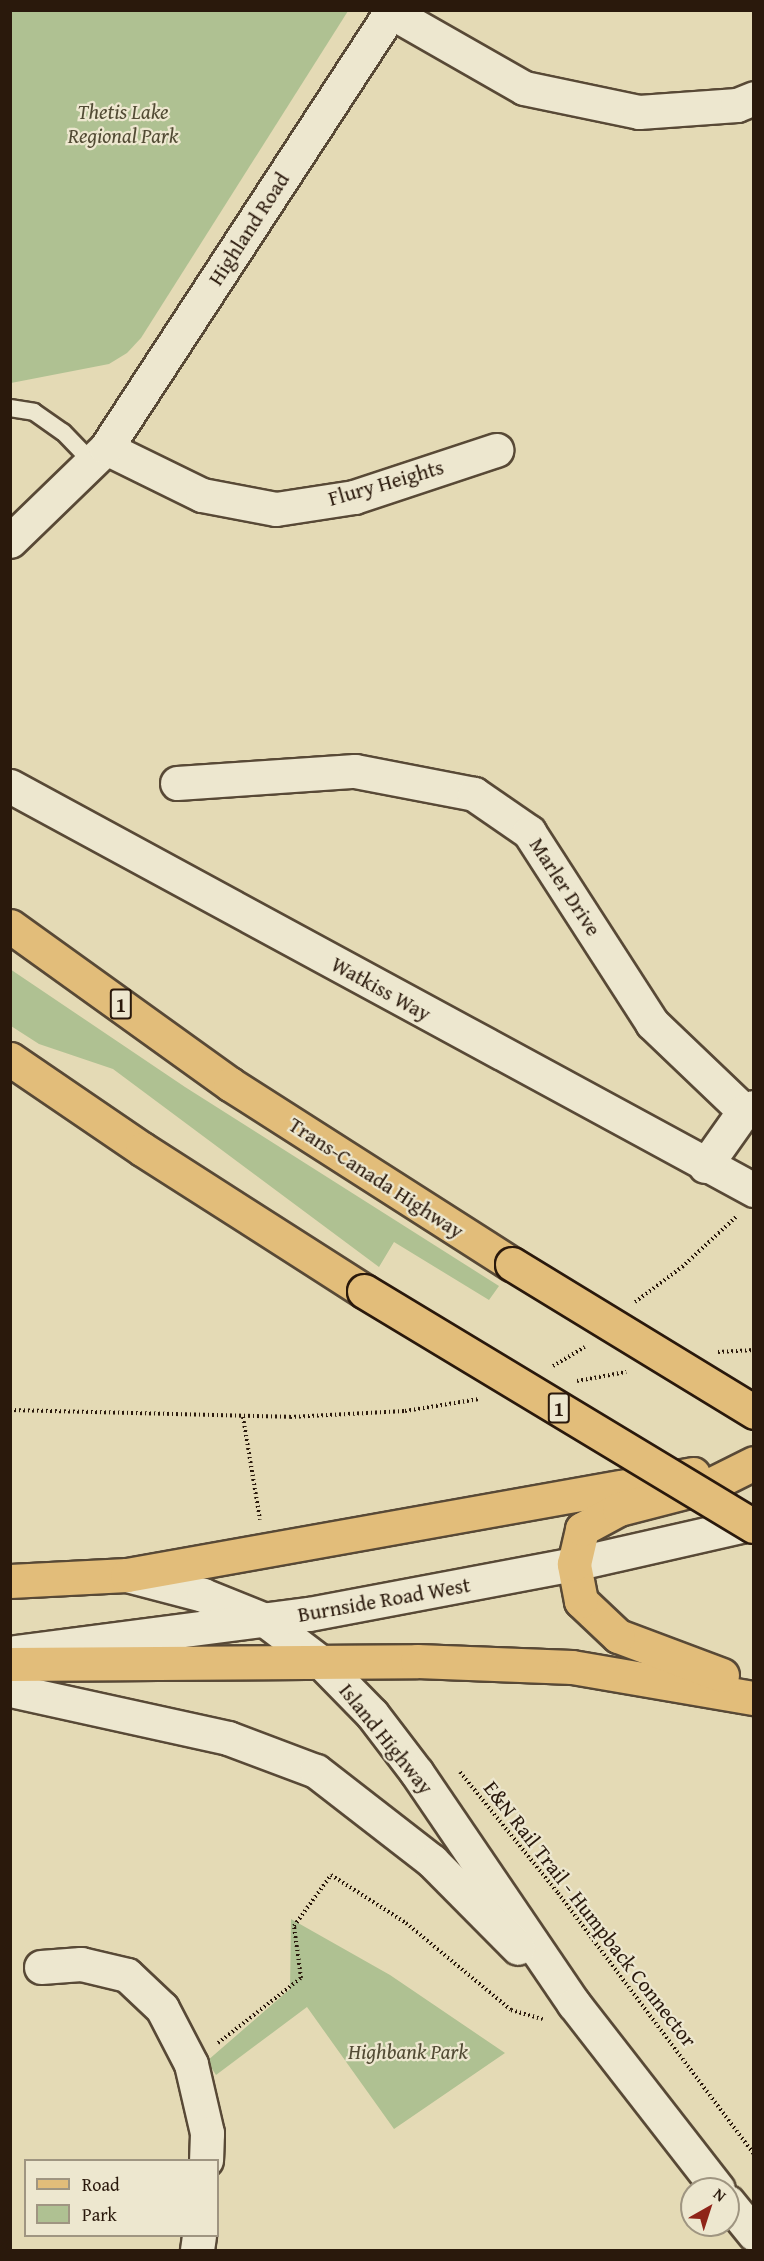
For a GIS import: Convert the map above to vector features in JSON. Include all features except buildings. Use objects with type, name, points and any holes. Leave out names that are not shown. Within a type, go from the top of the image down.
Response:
[{"type":"main road","name":"Trans-Canada Highway","points":[[10,926],[230,1084],[512,1264],[753,1412]]},
{"type":"main road","name":"1","points":[[10,1059],[142,1149],[364,1291],[753,1525]]},
{"type":"main road","points":[[127,1575],[753,1463]]},
{"type":"main road","points":[[753,1463],[708,1486],[619,1509],[582,1529],[574,1564],[581,1601],[618,1636],[753,1687]]},
{"type":"main road","name":"Island Highway","points":[[10,1581],[127,1575]]},
{"type":"main road","points":[[10,1664],[323,1664],[417,1661],[572,1666],[753,1698]]},
{"type":"street","points":[[391,11],[524,88],[639,112],[737,105],[753,98]]},
{"type":"street","name":"Highland Road","points":[[99,455],[391,11]]},
{"type":"street","name":"Flury Heights","points":[[99,455],[202,495],[276,509],[354,497],[496,450]]},
{"type":"street","points":[[10,541],[99,455]]},
{"type":"street","name":"Marler Drive","points":[[177,783],[355,771],[474,794],[529,832],[652,1023],[749,1109],[705,1166]]},
{"type":"street","name":"Watkiss Way","points":[[10,786],[705,1166],[753,1190]]},
{"type":"street","name":"Burnside Road West","points":[[10,1652],[265,1620],[574,1564],[753,1525]]},
{"type":"street","name":"Island Highway","points":[[127,1575],[203,1595],[265,1620],[323,1664],[372,1714],[417,1773],[561,2013]]},
{"type":"street","name":"Island Highway","points":[[10,1690],[228,1738],[316,1771],[432,1861],[561,2013],[707,2177]]},
{"type":"street","points":[[41,1967],[81,1964],[128,1975],[162,2008],[191,2064],[207,2133],[206,2159]]},
{"type":"street","points":[[740,2217],[753,2234]]},
{"type":"lane","points":[[10,408],[34,412],[99,455]]},
{"type":"path","points":[[10,1410],[243,1417],[265,1552]]},
{"type":"path","name":"E&N Rail Trail - Humpback Connector","points":[[453,1764],[558,1893],[753,2154]]},
{"type":"path","points":[[191,2064],[301,1978],[294,1926],[331,1875],[406,1923],[511,2010],[561,2013]]},
{"type":"green space","name":"Thetis Lake Regional Park","points":[[10,11],[348,11],[141,338],[127,353],[109,364],[11,383]]},
{"type":"green space","points":[[10,969],[185,1087],[499,1286],[489,1300],[394,1242],[379,1267],[113,1069],[39,1044],[11,1026]]},
{"type":"green space","name":"Highbank Park","points":[[291,1919],[390,1975],[505,2053],[394,2129],[307,2007],[216,2075],[207,2061],[290,1989]]}]
